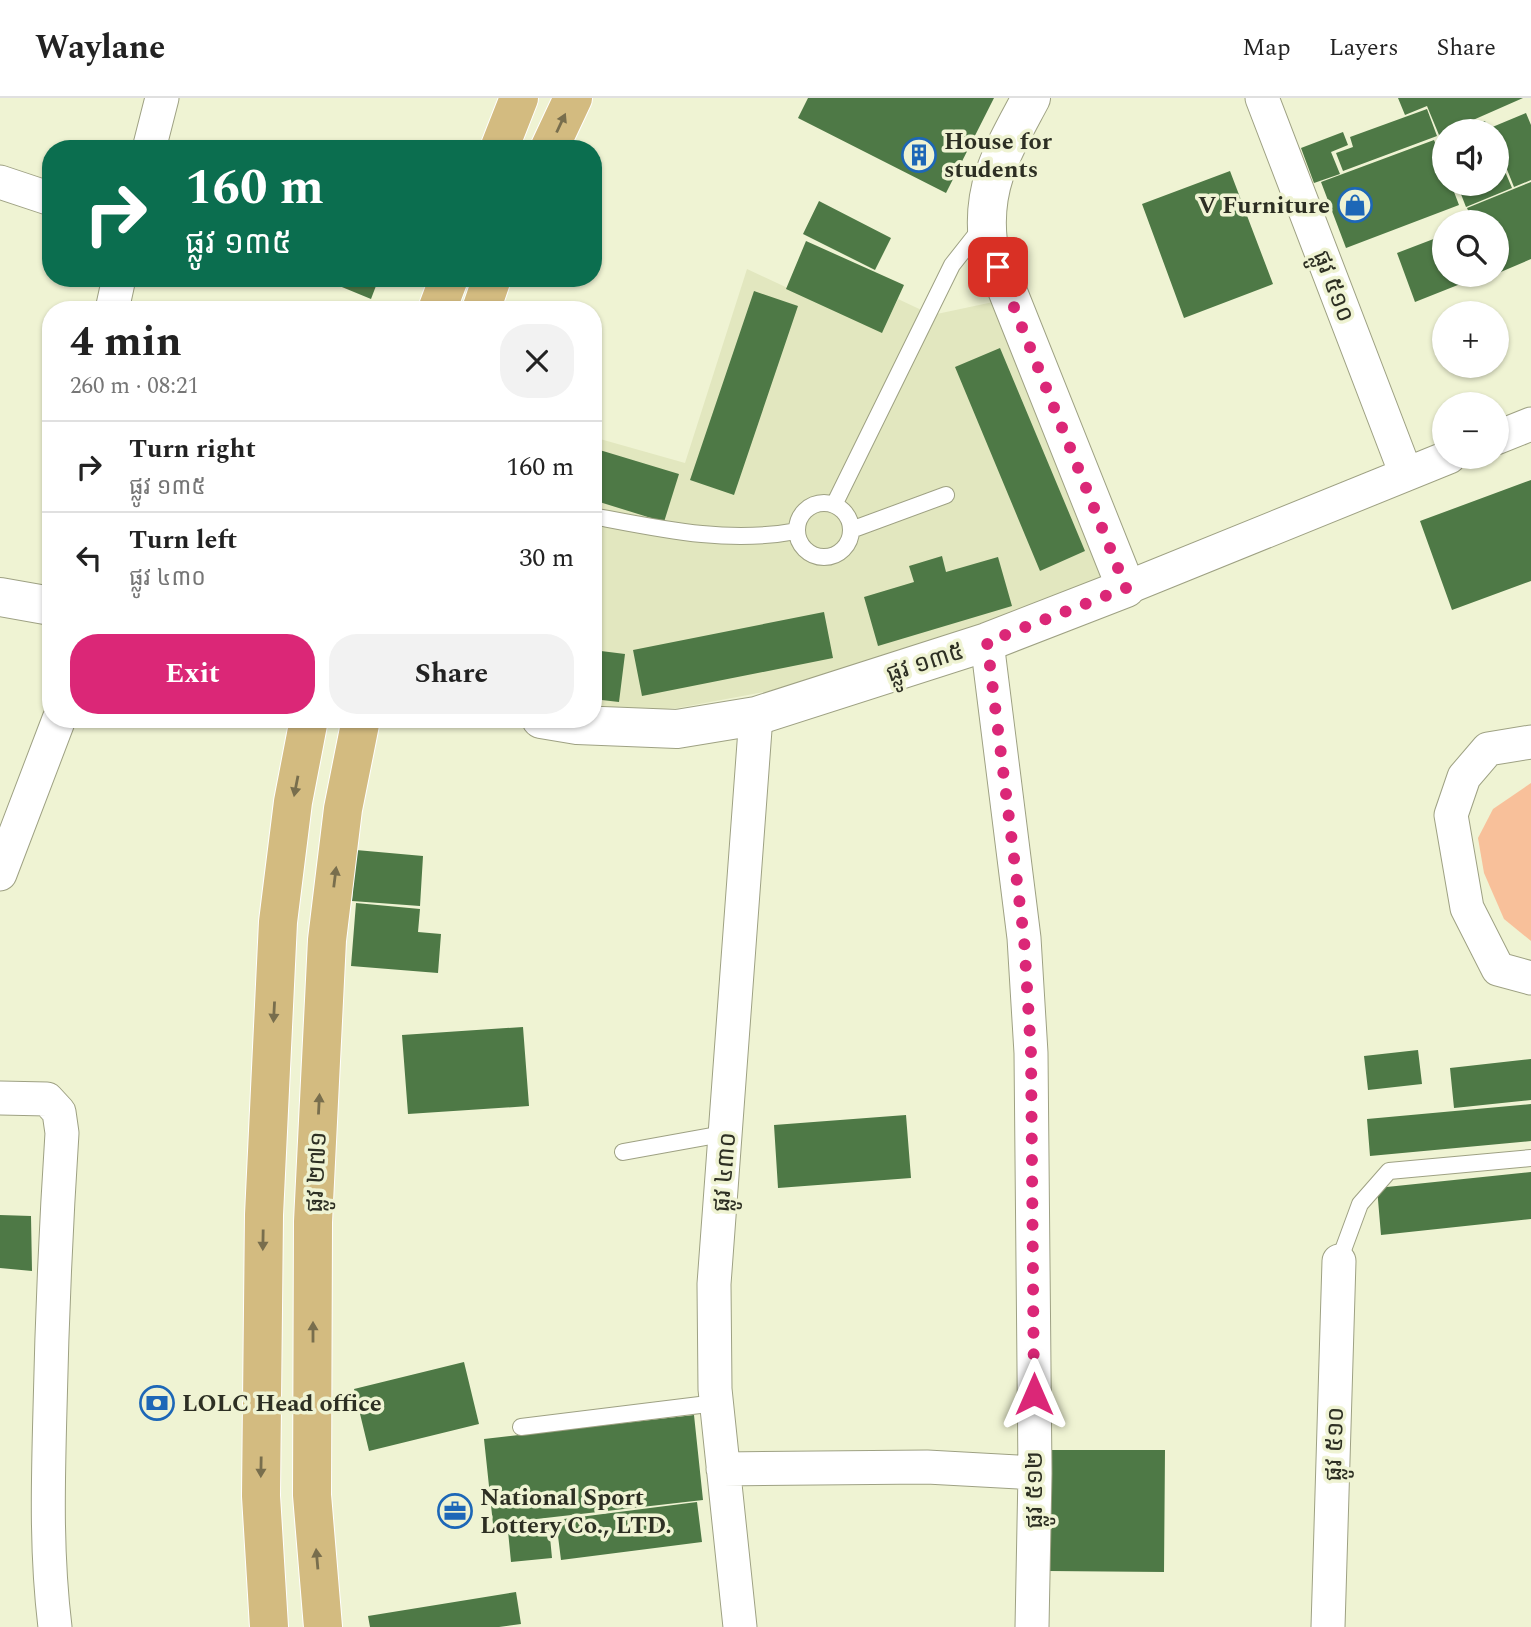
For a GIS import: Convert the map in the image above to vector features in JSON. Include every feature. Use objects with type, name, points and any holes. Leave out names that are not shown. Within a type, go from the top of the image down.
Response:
[{"type":"main road","points":[[503,140],[519,98]]},
{"type":"main road","points":[[553,140],[573,98]]},
{"type":"main road","name":"ផ្លូវ ២៧១","points":[[269,1627],[261,1496],[264,1215],[278,922],[293,802],[307,728]]},
{"type":"main road","name":"ផ្លូវ ២៧១","points":[[323,1627],[312,1495],[313,1222],[327,940],[343,809],[359,728]]},
{"type":"street","points":[[151,140],[162,98]]},
{"type":"street","points":[[1031,98],[995,167],[986,222],[988,242],[1126,588]]},
{"type":"street","name":"ផ្លូវ ៥១០","points":[[1262,98],[1406,474]]},
{"type":"street","points":[[0,182],[42,196]]},
{"type":"street","points":[[1509,433],[1531,424]]},
{"type":"street","name":"ផ្លូវ ១៣៥","points":[[602,726],[677,729],[755,716],[987,642],[1432,464]]},
{"type":"street","points":[[0,597],[42,603]]},
{"type":"street","name":"ផ្លូវ ៥១២","points":[[987,642],[1024,938],[1030,1040],[1035,1473],[1032,1627]]},
{"type":"street","name":"ផ្លូវ ៤៣០","points":[[740,1627],[716,1403],[714,1284],[728,1133],[755,716]]},
{"type":"street","points":[[0,874],[56,728]]},
{"type":"street","points":[[1531,742],[1488,748],[1464,777],[1451,815],[1467,908],[1498,970],[1531,978]]},
{"type":"street","points":[[0,1098],[47,1099],[60,1112],[62,1133],[53,1264],[47,1519],[48,1575],[55,1627]]},
{"type":"street","name":"ផ្លូវ ៥១០","points":[[1328,1627],[1339,1261]]},
{"type":"street","points":[[723,1469],[927,1467],[1035,1473]]},
{"type":"lane","points":[[834,505],[951,265],[986,222]]},
{"type":"lane","points":[[851,530],[844,513],[834,505],[816,505],[801,516],[797,531],[803,548],[816,556],[826,558],[842,550],[851,530],[946,495]]},
{"type":"lane","points":[[602,518],[693,535],[769,536],[797,531]]},
{"type":"lane","points":[[623,1152],[728,1133]]},
{"type":"lane","points":[[1339,1261],[1360,1204],[1389,1171],[1531,1158]]},
{"type":"lane","points":[[520,1427],[716,1403]]},
{"type":"shaded area","points":[[747,269],[882,332],[898,299],[932,315],[998,301],[1104,580],[975,631],[770,691],[678,708],[602,713],[602,440],[685,463]]},
{"type":"shaded area","points":[[1531,783],[1531,941],[1504,919],[1484,873],[1478,838],[1493,809]]},
{"type":"building","name":"House for students","points":[[808,98],[994,98],[946,193],[798,118]]},
{"type":"building","points":[[1398,98],[1523,98],[1475,119],[1432,119],[1427,106],[1405,115]]},
{"type":"building","points":[[1427,109],[1432,122],[1432,138],[1343,171],[1336,153],[1353,147],[1350,137]]},
{"type":"building","points":[[1526,113],[1531,125],[1531,180],[1514,187],[1509,174],[1509,120]]},
{"type":"building","points":[[1343,132],[1348,145],[1331,152],[1340,174],[1314,183],[1301,148]]},
{"type":"building","points":[[1432,141],[1432,196],[1456,196],[1459,205],[1446,210],[1432,210],[1432,215],[1346,248],[1321,182]]},
{"type":"building","points":[[1230,171],[1273,284],[1184,318],[1142,204]]},
{"type":"building","points":[[1531,182],[1531,259],[1509,268],[1509,210],[1467,208],[1497,196],[1509,196],[1509,191]]},
{"type":"building","points":[[1462,196],[1493,196],[1466,207]]},
{"type":"building","points":[[819,201],[891,238],[875,270],[803,234]]},
{"type":"building","points":[[1432,240],[1432,287],[1453,287],[1415,302],[1397,253]]},
{"type":"building","points":[[806,241],[904,285],[882,333],[786,289]]},
{"type":"building","points":[[342,287],[376,287],[371,299]]},
{"type":"building","points":[[754,291],[798,306],[734,495],[690,480]]},
{"type":"building","points":[[1000,348],[1085,551],[1040,571],[955,367]]},
{"type":"building","points":[[602,451],[679,474],[664,522],[602,503]]},
{"type":"building","points":[[1531,480],[1531,581],[1452,610],[1420,521]]},
{"type":"building","points":[[942,556],[946,572],[998,557],[1012,606],[878,646],[864,597],[914,582],[909,566]]},
{"type":"building","points":[[824,612],[833,658],[642,696],[633,650]]},
{"type":"building","points":[[602,651],[625,654],[619,702],[602,700]]},
{"type":"building","points":[[356,850],[423,856],[420,906],[352,901]]},
{"type":"building","points":[[356,903],[420,909],[418,932],[441,934],[438,973],[351,966]]},
{"type":"building","points":[[523,1027],[529,1106],[408,1114],[402,1035]]},
{"type":"building","points":[[1418,1050],[1422,1084],[1368,1090],[1364,1056]]},
{"type":"building","points":[[1531,1059],[1531,1100],[1454,1108],[1450,1068]]},
{"type":"building","points":[[1531,1104],[1531,1141],[1370,1156],[1367,1119]]},
{"type":"building","points":[[906,1115],[911,1178],[778,1188],[774,1125]]},
{"type":"building","points":[[1531,1172],[1531,1219],[1381,1235],[1377,1188]]},
{"type":"building","points":[[0,1215],[31,1216],[32,1271],[0,1268]]},
{"type":"building","points":[[464,1362],[479,1424],[369,1451],[354,1389]]},
{"type":"building","points":[[694,1415],[703,1500],[493,1524],[484,1439]]},
{"type":"building","points":[[1050,1450],[1165,1450],[1164,1572],[1049,1571]]},
{"type":"building","points":[[697,1502],[702,1542],[561,1560],[556,1520]]},
{"type":"building","points":[[549,1527],[552,1558],[511,1562],[508,1531]]},
{"type":"building","points":[[516,1592],[521,1624],[499,1627],[370,1627],[368,1616]]},
{"type":"place","name":"House for students","points":[[919,155]]},
{"type":"place","name":"V Furniture","points":[[1355,205]]},
{"type":"place","name":"LOLC Head office","points":[[157,1403]]},
{"type":"place","name":"National Sport Lottery Co., LTD.","points":[[455,1511]]},
{"type":"route","points":[[998,267],[1126,588],[987,642],[1024,938],[1031,1053],[1034,1394]]}]
